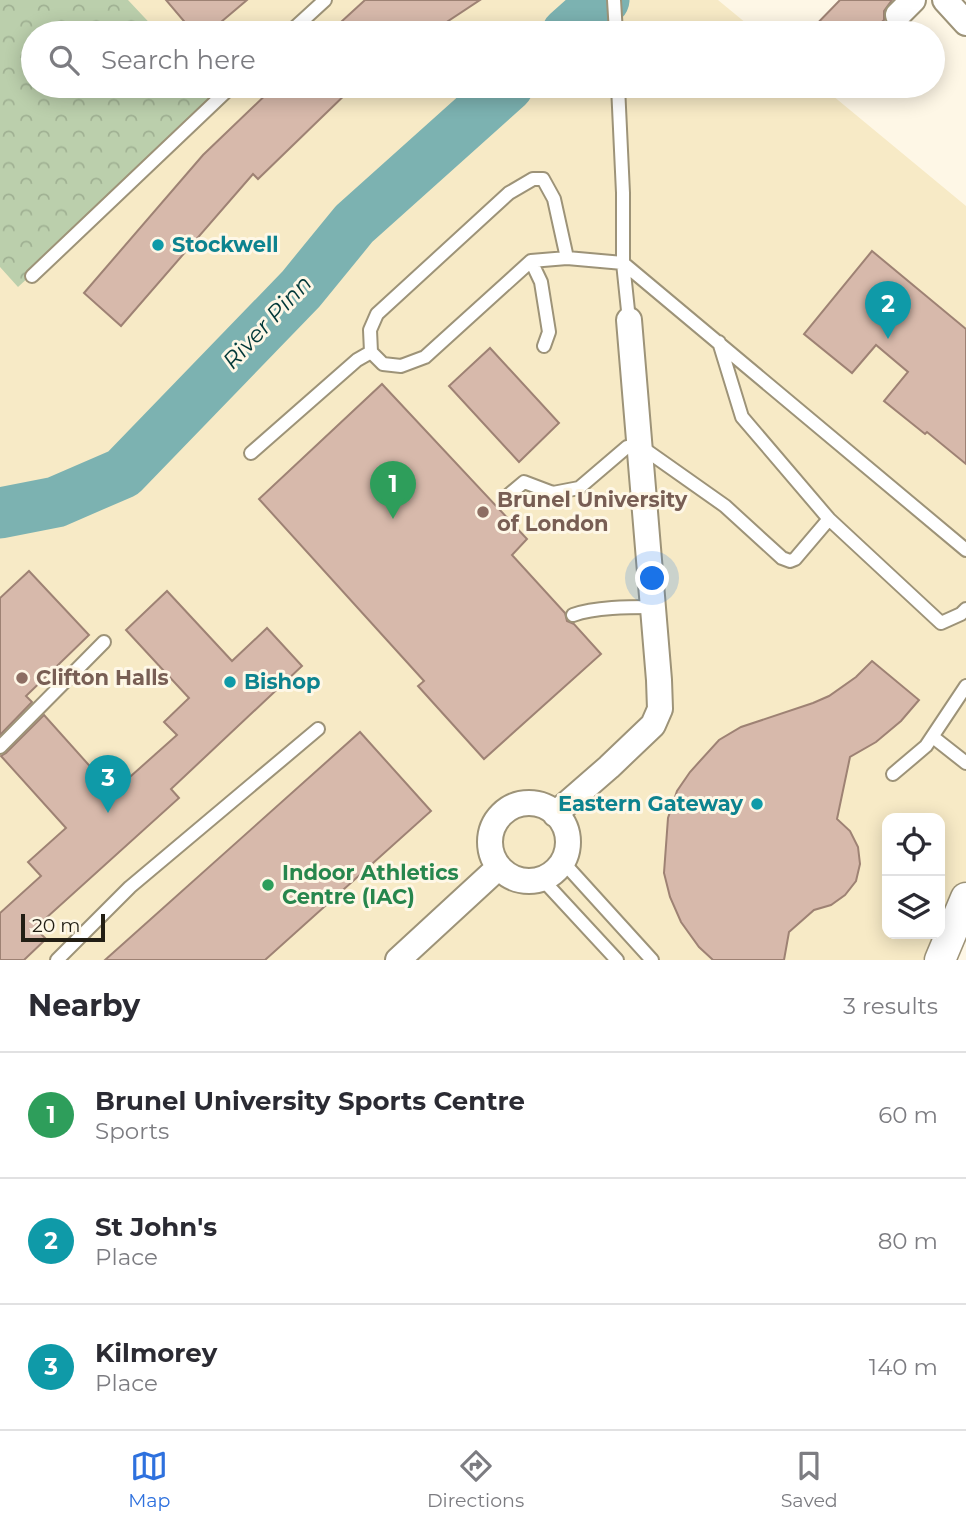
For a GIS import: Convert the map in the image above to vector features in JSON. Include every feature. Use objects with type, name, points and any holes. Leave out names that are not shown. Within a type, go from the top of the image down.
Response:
[{"type":"street","points":[[944,0],[966,23]]},
{"type":"street","points":[[555,814],[653,724],[660,709],[629,320]]},
{"type":"street","points":[[531,803],[544,806],[555,814],[562,821],[568,849],[555,872],[542,879],[529,881],[518,880],[505,874],[492,857],[489,843],[492,829],[503,812],[517,804],[531,803]]},
{"type":"street","points":[[398,960],[499,867]]},
{"type":"street","points":[[940,960],[966,898]]},
{"type":"lane","points":[[302,21],[326,0]]},
{"type":"lane","points":[[32,276],[219,98]]},
{"type":"lane","points":[[619,98],[623,263],[629,320]]},
{"type":"lane","points":[[567,258],[554,199],[543,178],[533,180],[509,193],[377,314],[370,330],[371,352],[383,364],[401,366],[425,357],[531,261],[567,258],[623,263],[966,550]]},
{"type":"lane","points":[[531,261],[541,282],[549,332],[544,346]]},
{"type":"lane","points":[[719,342],[741,416],[829,519],[941,623],[966,609]]},
{"type":"lane","points":[[251,453],[358,360],[371,352]]},
{"type":"lane","points":[[505,498],[524,482],[553,493],[579,488],[627,447],[640,446],[725,506],[782,558],[790,561],[795,559],[829,519]]},
{"type":"lane","points":[[573,615],[599,610],[652,607]]},
{"type":"lane","points":[[0,747],[104,642]]},
{"type":"lane","points":[[893,774],[926,746],[965,686]]},
{"type":"lane","points":[[57,960],[130,887],[318,729]]},
{"type":"lane","points":[[933,737],[966,763]]},
{"type":"lane","points":[[563,862],[652,960]]},
{"type":"lane","points":[[542,879],[617,960]]},
{"type":"shaded area","name":"Brunel University of London","points":[[0,0],[718,0],[743,21],[21,21],[21,98],[836,98],[966,206],[966,880],[945,926],[945,813],[882,813],[882,939],[937,939],[923,960],[0,960]]},
{"type":"green space","points":[[0,0],[128,0],[148,21],[21,21],[21,98],[218,99],[18,287],[0,267]]},
{"type":"building","points":[[166,0],[247,0],[222,21],[184,21]]},
{"type":"building","points":[[365,0],[480,0],[448,21],[342,21]]},
{"type":"building","points":[[840,0],[892,0],[884,11],[883,21],[820,21]]},
{"type":"building","points":[[262,98],[342,98],[258,179],[253,174],[121,326],[84,293],[203,155]]},
{"type":"building","points":[[872,251],[966,329],[966,464],[884,401],[908,372],[876,345],[852,373],[804,334]]},
{"type":"building","points":[[490,348],[559,423],[519,462],[449,386]]},
{"type":"building","points":[[382,384],[527,539],[512,555],[565,613],[567,621],[574,624],[601,654],[484,759],[418,686],[424,681],[259,499]]},
{"type":"building","name":"Clifton Halls","points":[[29,571],[89,635],[26,696],[32,702],[0,735],[0,598]]},
{"type":"building","points":[[167,591],[232,661],[267,628],[302,666],[171,789],[179,798],[35,928],[46,939],[24,960],[0,960],[0,913],[41,876],[28,862],[66,828],[1,756],[44,715],[113,792],[177,735],[164,722],[189,698],[126,630]]},
{"type":"building","name":"Eastern Gateway","points":[[872,661],[919,700],[901,721],[876,742],[850,757],[837,819],[850,831],[858,847],[860,864],[856,881],[845,895],[831,905],[814,910],[789,932],[784,960],[713,960],[699,947],[681,922],[670,897],[664,873],[668,818],[677,791],[719,740],[741,727],[829,696],[856,677]]},
{"type":"building","name":"Indoor Athletics Centre (IAC)","points":[[360,732],[431,811],[265,960],[105,960]]},
{"type":"waterway","name":"River Pinn","points":[[580,21],[604,0]]},
{"type":"waterway","name":"River Pinn","points":[[0,513],[56,502],[123,473],[301,289],[354,224],[495,98]]},
{"type":"place","name":"Stockwell","points":[[158,245]]},
{"type":"place","name":"St John's","points":[[888,339]]},
{"type":"place","name":"Brunel University of London","points":[[483,512]]},
{"type":"place","name":"Brunel University Sports Centre","points":[[393,519]]},
{"type":"place","name":"Clifton Halls","points":[[22,678]]},
{"type":"place","name":"Bishop","points":[[230,682]]},
{"type":"place","name":"Eastern Gateway","points":[[757,804]]},
{"type":"place","name":"Kilmorey","points":[[108,813]]},
{"type":"place","name":"Indoor Athletics Centre (IAC)","points":[[268,885]]}]
